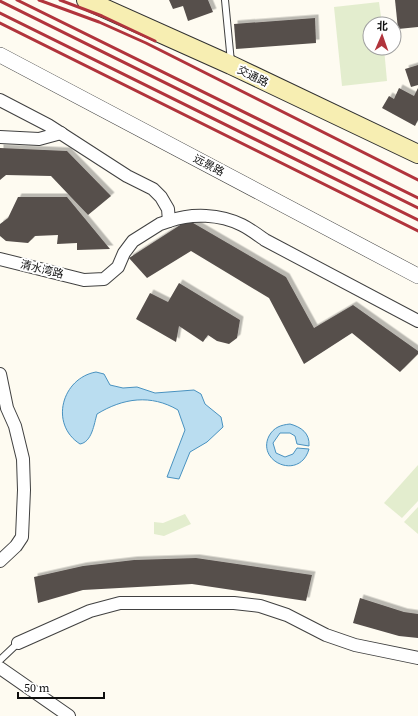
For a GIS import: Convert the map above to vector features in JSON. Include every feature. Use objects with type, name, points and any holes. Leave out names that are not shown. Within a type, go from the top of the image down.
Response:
[{"type":"main road","name":"交通路","points":[[86,0],[231,65],[418,154]]},
{"type":"street","name":"远景路","points":[[0,55],[418,276]]},
{"type":"street","points":[[0,100],[61,133],[127,176],[153,189],[161,197],[168,209],[169,221]]},
{"type":"street","points":[[0,137],[39,139],[61,133]]},
{"type":"street","name":"清水湾路","points":[[0,259],[84,280],[104,279],[118,267],[124,253],[133,241],[160,224],[196,216],[218,217],[242,225],[266,240],[418,321]]},
{"type":"street","points":[[0,374],[4,408],[15,426],[23,459],[24,490],[22,538],[0,562]]},
{"type":"street","points":[[18,643],[90,611],[120,603],[234,603],[260,606],[287,615],[326,635],[355,645],[418,658]]},
{"type":"street","points":[[0,668],[63,715]]},
{"type":"lane","points":[[225,0],[231,65]]},
{"type":"lane","points":[[0,660],[18,643]]},
{"type":"green space","points":[[379,2],[381,16],[362,16],[362,56],[385,56],[387,81],[342,86],[334,7]]},
{"type":"green space","points":[[418,465],[418,501],[402,518],[384,503]]},
{"type":"green space","points":[[418,507],[418,534],[404,522]]},
{"type":"green space","points":[[185,514],[191,524],[164,536],[154,534],[154,522],[163,523]]},
{"type":"water","points":[[96,372],[104,374],[110,385],[123,388],[137,387],[155,393],[194,390],[201,394],[205,404],[221,417],[223,427],[207,442],[190,452],[179,479],[167,477],[185,430],[178,410],[168,405],[147,400],[127,401],[117,404],[97,414],[90,436],[84,443],[80,444],[70,435],[65,425],[62,414],[64,403],[68,392],[75,383],[84,376]]},
{"type":"water","points":[[290,424],[304,431],[309,441],[309,446],[297,444],[295,436],[290,433],[280,433],[273,443],[276,453],[285,457],[293,454],[297,448],[309,449],[304,459],[297,464],[289,466],[274,460],[268,454],[267,445],[269,436],[273,430]]},
{"type":"building","points":[[169,0],[208,0],[213,12],[188,21],[183,6],[173,9]]},
{"type":"building","points":[[395,0],[418,0],[418,27],[402,29],[402,16],[397,16]]},
{"type":"building","points":[[315,18],[316,43],[236,49],[234,24]]},
{"type":"building","points":[[418,65],[418,85],[411,87],[405,69]]},
{"type":"building","points":[[399,88],[414,96],[418,88],[418,120],[415,126],[382,108],[389,96],[394,99]]},
{"type":"building","points":[[0,148],[67,151],[111,196],[88,215],[51,176],[6,175],[0,180]]},
{"type":"building","points":[[18,197],[67,197],[110,249],[77,250],[77,243],[57,244],[58,235],[35,236],[28,243],[6,241],[0,236],[0,224],[8,218]]},
{"type":"building","points":[[188,220],[286,277],[314,328],[353,305],[418,351],[418,354],[400,372],[352,333],[304,364],[269,298],[191,251],[147,278],[129,258]]},
{"type":"building","points":[[179,283],[240,320],[237,338],[229,344],[217,341],[208,335],[203,342],[179,326],[176,342],[136,319],[150,293],[168,302]]},
{"type":"building","points":[[196,558],[312,575],[306,601],[192,584],[83,590],[38,603],[34,577],[83,566],[134,560]]},
{"type":"building","points":[[360,598],[404,612],[418,614],[418,638],[399,636],[353,623]]},
{"type":"railway","points":[[17,0],[418,198]]},
{"type":"railway","points":[[39,0],[99,22],[146,43],[418,180]]},
{"type":"railway","points":[[60,0],[102,16],[155,41]]},
{"type":"railway","points":[[0,1],[418,208]]},
{"type":"railway","points":[[0,13],[418,220]]},
{"type":"railway","points":[[0,23],[418,231]]}]
